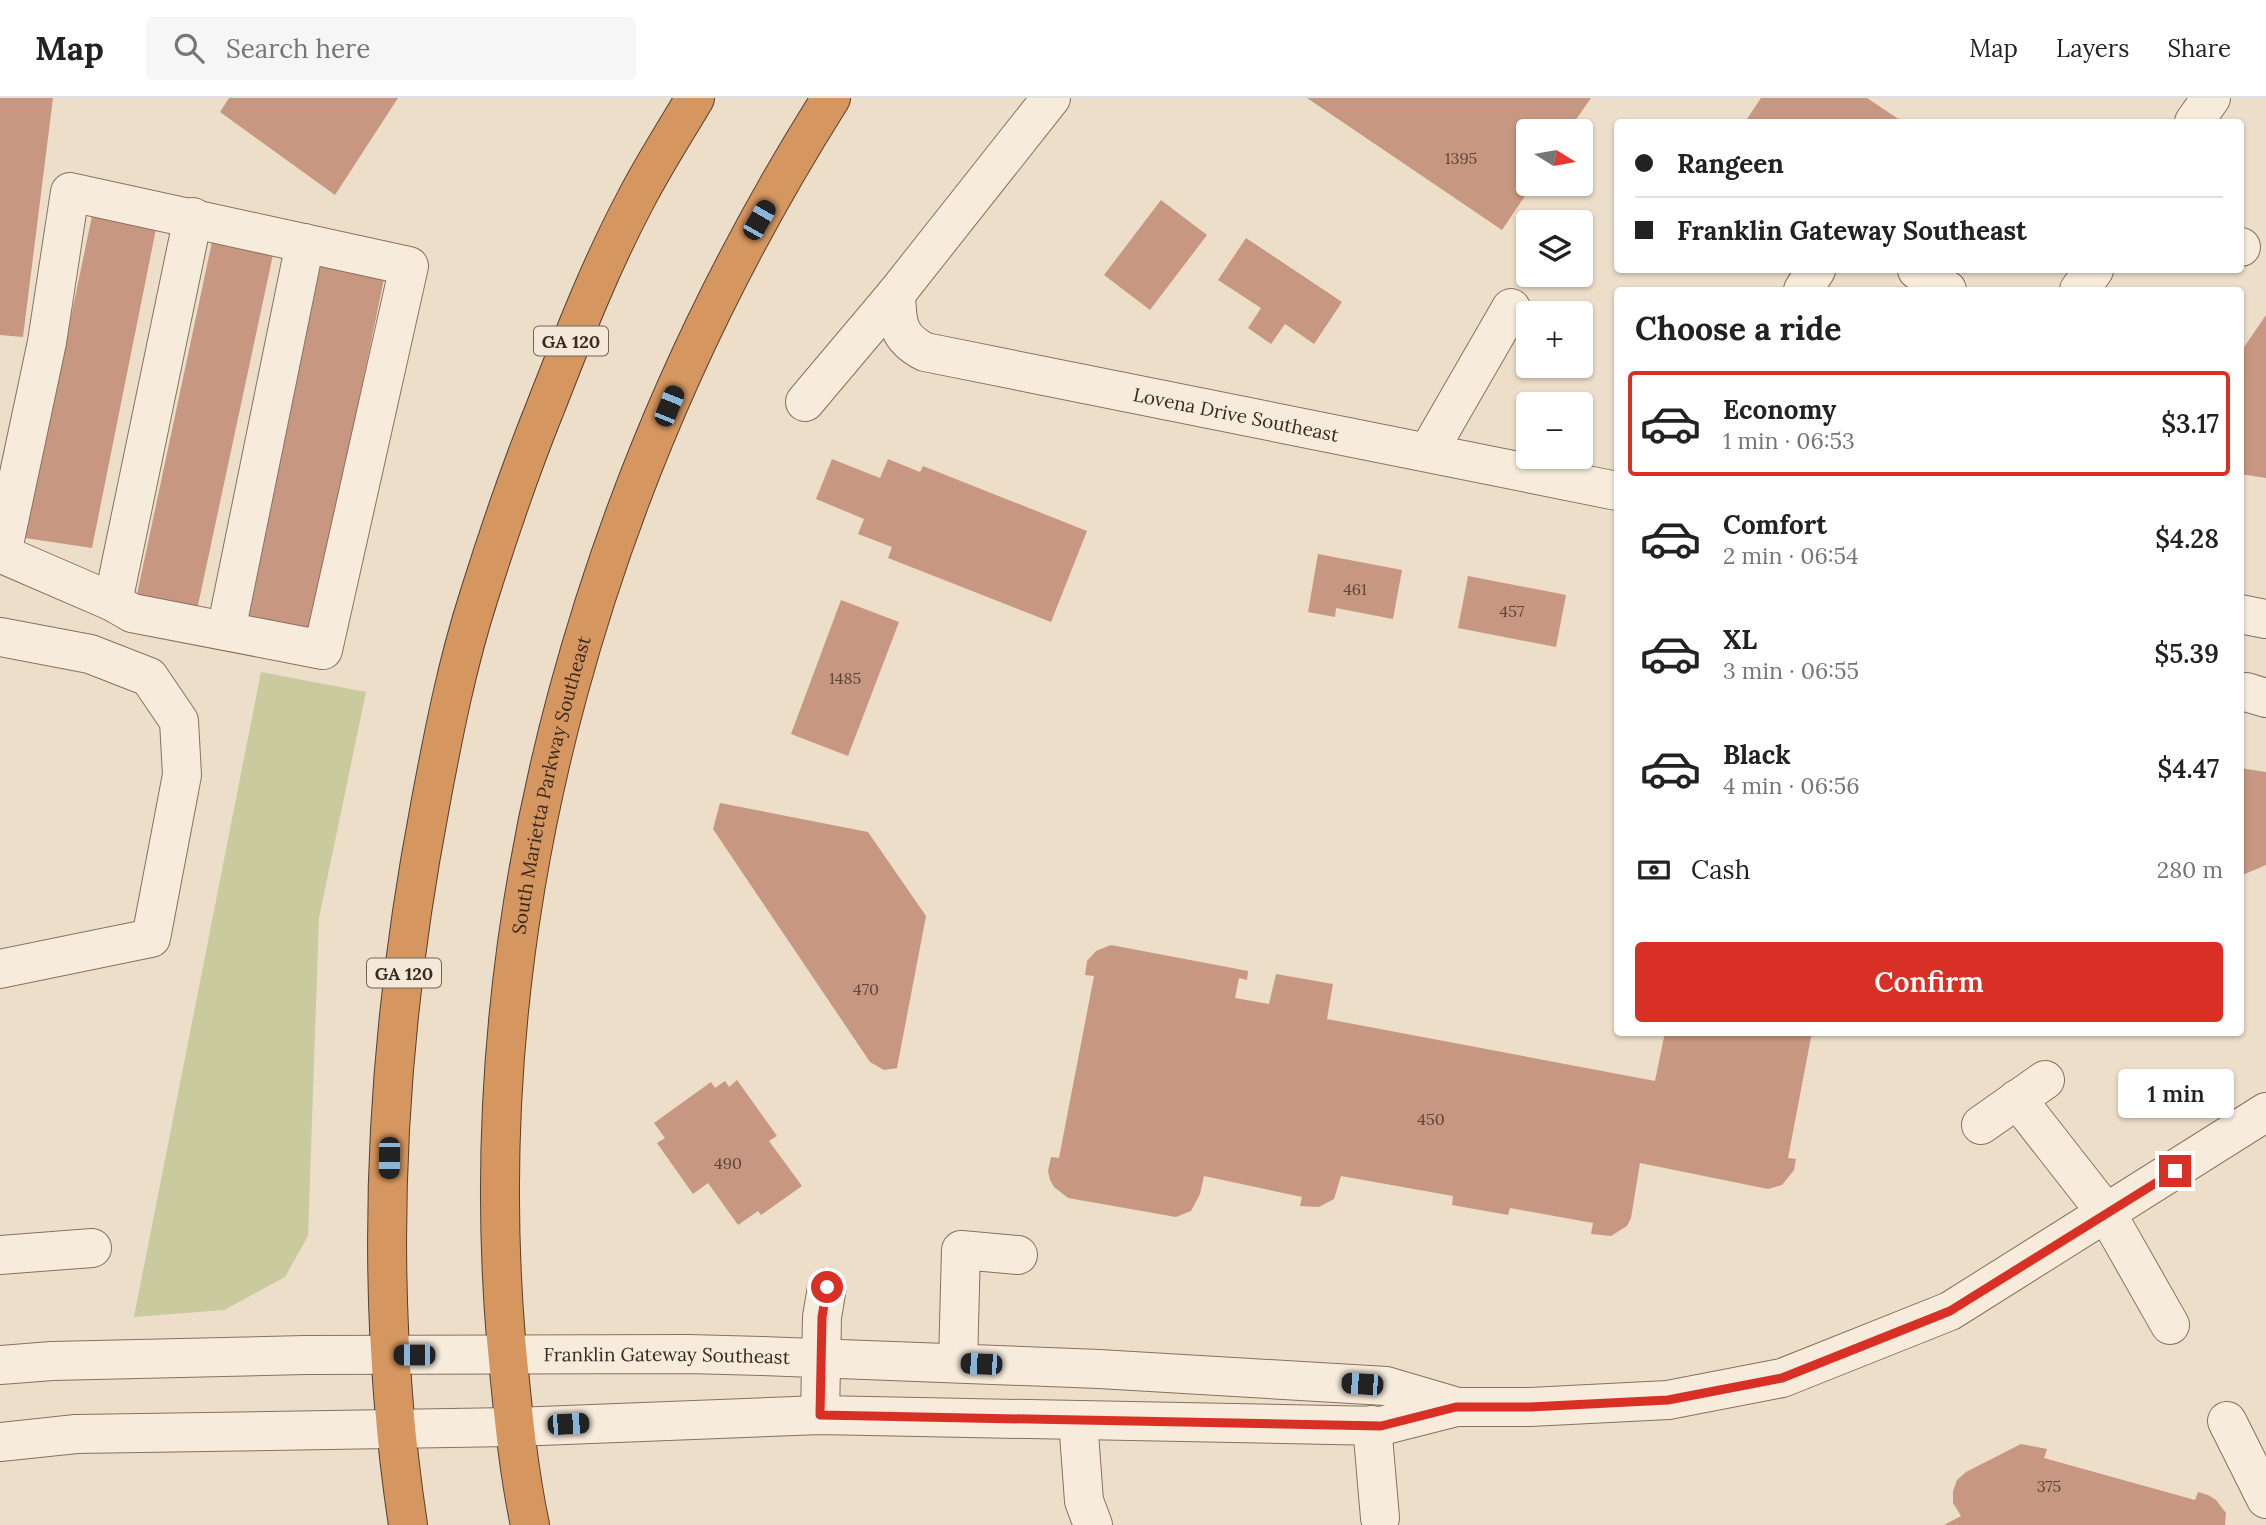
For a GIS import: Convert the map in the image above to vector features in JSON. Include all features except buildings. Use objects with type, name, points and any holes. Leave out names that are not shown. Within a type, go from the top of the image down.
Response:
[{"type":"highway","name":"GA 120","points":[[408,1525],[395,1430],[387,1275],[390,1135],[400,998],[420,858],[445,727],[478,598],[524,461],[575,331],[635,202],[695,98]]},
{"type":"highway","name":"South Marietta Parkway Southeast","points":[[530,1525],[515,1427],[508,1354],[501,1272],[500,1181],[506,1046],[515,954],[529,859],[551,757],[586,628],[628,506],[679,381],[733,265],[831,98]]},
{"type":"street","points":[[805,402],[896,294],[1051,98]]},
{"type":"street","points":[[2196,119],[2211,98]]},
{"type":"street","points":[[70,192],[193,217],[409,266],[323,650],[132,613],[113,602],[2,554],[47,342],[70,192]]},
{"type":"street","points":[[113,602],[193,217]]},
{"type":"street","points":[[226,631],[305,243]]},
{"type":"street","points":[[1922,273],[1942,287]]},
{"type":"street","name":"Lovena Drive Southeast","points":[[896,294],[897,322],[906,340],[925,352],[1614,490]]},
{"type":"street","points":[[1428,452],[1511,308]]},
{"type":"street","points":[[2244,615],[2266,619]]},
{"type":"street","points":[[0,637],[90,654],[149,677],[179,721],[182,775],[151,938],[0,969]]},
{"type":"street","points":[[2244,692],[2266,698]]},
{"type":"street","points":[[1981,1125],[2031,1089],[2170,1325]]},
{"type":"street","name":"Franklin Gateway Southeast","points":[[0,1442],[76,1434],[515,1427],[820,1415],[1381,1426],[1456,1407],[1530,1407],[1668,1400],[1782,1378],[1950,1311],[2266,1112]]},
{"type":"street","points":[[0,1255],[92,1248]]},
{"type":"street","points":[[958,1363],[961,1250],[1018,1255]]},
{"type":"street","points":[[820,1415],[822,1317],[827,1287]]},
{"type":"street","name":"Franklin Gateway Southeast","points":[[0,1365],[90,1360],[391,1355],[688,1354],[1099,1369],[1386,1386],[1456,1407]]},
{"type":"street","points":[[1078,1420],[1084,1501],[1093,1525]]},
{"type":"street","points":[[2227,1421],[2266,1499]]},
{"type":"street","points":[[1373,1425],[1380,1518]]},
{"type":"green space","points":[[261,672],[366,692],[319,918],[308,1236],[285,1277],[224,1310],[134,1317]]},
{"type":"route","points":[[827,1287],[822,1317],[820,1415],[1381,1426],[1456,1407],[1530,1407],[1668,1400],[1782,1378],[1950,1311],[2175,1171]]}]
